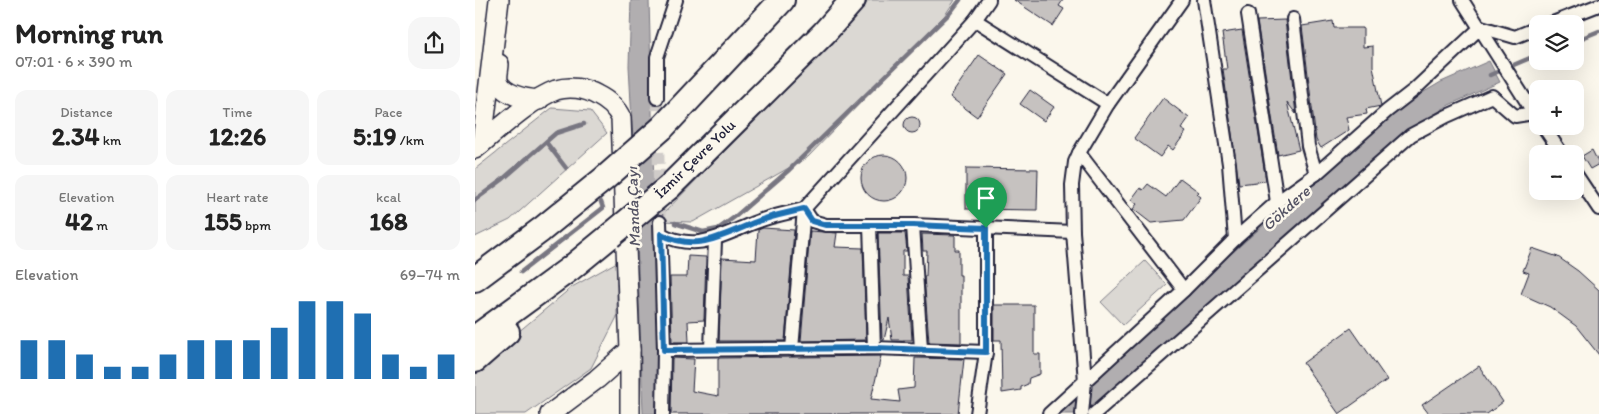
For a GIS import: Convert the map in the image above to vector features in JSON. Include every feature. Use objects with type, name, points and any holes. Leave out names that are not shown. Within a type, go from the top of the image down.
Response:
[{"type":"highway","points":[[475,279],[541,230],[662,128],[782,0]]},
{"type":"highway","name":"İzmir Çevre Yolu","points":[[475,338],[571,268],[669,187],[824,33],[853,0]]},
{"type":"highway","points":[[475,262],[541,230]]},
{"type":"highway","points":[[475,360],[507,332],[571,268]]},
{"type":"street","points":[[485,137],[499,0]]},
{"type":"street","points":[[508,0],[498,77],[499,82],[518,97],[539,100]]},
{"type":"street","points":[[657,98],[657,57],[676,0]]},
{"type":"street","points":[[663,414],[664,350],[661,228],[673,241],[715,240],[758,222],[804,209],[975,20],[989,0]]},
{"type":"street","points":[[1082,414],[1085,381],[1073,232],[1072,185],[1075,162],[1108,104],[1182,0]]},
{"type":"street","points":[[1204,0],[1229,164],[1235,239]]},
{"type":"street","points":[[1462,0],[1481,27],[1529,106]]},
{"type":"street","points":[[1573,15],[1599,5]]},
{"type":"street","points":[[1248,14],[1277,202]]},
{"type":"street","points":[[1293,18],[1308,146],[1315,174]]},
{"type":"street","points":[[975,20],[1108,104]]},
{"type":"street","points":[[1481,27],[1515,37],[1529,31]]},
{"type":"street","points":[[1049,414],[1184,290],[1235,239],[1277,202],[1315,174],[1387,111],[1415,90],[1481,27]]},
{"type":"street","points":[[485,137],[555,90],[565,88],[583,89],[605,99],[617,110],[621,118],[630,414]]},
{"type":"street","points":[[1095,414],[1411,135],[1447,116],[1492,96],[1515,116],[1529,116]]},
{"type":"street","points":[[1079,152],[1184,290]]},
{"type":"street","points":[[1584,186],[1599,209]]},
{"type":"street","points":[[804,209],[812,221],[826,225],[913,225],[1073,232]]},
{"type":"street","points":[[792,349],[804,209]]},
{"type":"street","points":[[870,225],[875,348]]},
{"type":"street","points":[[913,225],[921,349]]},
{"type":"street","points":[[977,414],[986,352],[986,228]]},
{"type":"street","points":[[711,349],[715,240]]},
{"type":"street","points":[[664,350],[875,348],[986,352]]},
{"type":"street","points":[[550,414],[597,379],[629,350]]},
{"type":"shaded area","points":[[869,0],[955,0],[945,15],[808,157],[693,222],[656,221],[847,26]]},
{"type":"shaded area","points":[[552,108],[590,111],[607,133],[510,220],[475,237],[475,169]]},
{"type":"shaded area","points":[[1145,261],[1167,285],[1123,325],[1101,302]]},
{"type":"shaded area","points":[[617,262],[617,317],[591,368],[526,414],[475,414],[475,368],[572,287]]},
{"type":"water","points":[[631,0],[649,0],[660,414],[643,414],[629,66]]},
{"type":"water","points":[[1489,61],[1500,82],[1449,105],[1406,132],[1087,414],[1055,414],[1242,244],[1402,105],[1441,82]]},
{"type":"building","points":[[1014,0],[1063,0],[1059,6],[1064,9],[1053,26]]},
{"type":"building","points":[[1285,20],[1296,114],[1287,102],[1299,150],[1278,155],[1257,21]]},
{"type":"building","points":[[1333,21],[1334,28],[1363,28],[1363,47],[1373,46],[1373,66],[1381,106],[1366,109],[1367,114],[1346,117],[1349,130],[1321,148],[1316,140],[1302,26]]},
{"type":"building","points":[[1242,30],[1266,181],[1239,184],[1223,69],[1227,69],[1222,33]]},
{"type":"building","points":[[979,55],[1007,74],[977,117],[950,97]]},
{"type":"building","points":[[1030,90],[1054,107],[1044,121],[1020,104]]},
{"type":"building","points":[[1163,98],[1189,118],[1181,129],[1186,132],[1173,150],[1168,146],[1160,157],[1134,138]]},
{"type":"building","points":[[909,117],[915,117],[920,122],[918,131],[909,133],[904,128],[904,122]]},
{"type":"building","points":[[1592,150],[1599,164],[1590,169],[1584,159],[1584,155]]},
{"type":"building","points":[[889,155],[901,161],[906,169],[906,187],[901,195],[893,200],[879,201],[867,195],[862,187],[861,173],[867,161],[875,156]]},
{"type":"building","points":[[966,168],[1038,169],[1037,210],[966,209]]},
{"type":"building","points":[[1180,178],[1199,192],[1197,194],[1201,197],[1184,220],[1151,223],[1133,209],[1137,204],[1131,200],[1140,188],[1143,190],[1148,184],[1166,197]]},
{"type":"building","points":[[763,228],[794,230],[785,341],[719,341],[722,258],[756,260],[758,230]]},
{"type":"building","points":[[810,231],[837,233],[835,247],[863,248],[866,340],[801,341]]},
{"type":"building","points":[[878,233],[905,233],[907,251],[903,251],[903,276],[908,276],[912,340],[892,340],[889,318],[884,340],[882,340]]},
{"type":"building","points":[[922,234],[955,235],[955,250],[959,250],[959,275],[961,275],[961,343],[929,342],[924,276],[926,276],[927,251],[923,251]]},
{"type":"building","points":[[1532,248],[1558,257],[1578,271],[1599,290],[1599,355],[1576,326],[1550,307],[1521,294],[1529,273],[1523,271]]},
{"type":"building","points":[[688,256],[706,257],[704,320],[688,321],[689,342],[672,342],[670,277],[687,277]]},
{"type":"building","points":[[994,305],[1034,305],[1034,354],[1040,354],[1040,374],[1029,378],[1028,384],[1021,387],[1021,390],[1002,393],[1001,340],[994,340]]},
{"type":"building","points":[[1351,328],[1387,380],[1339,414],[1303,363]]},
{"type":"building","points":[[881,356],[871,399],[900,402],[898,390],[914,388],[915,358],[964,359],[958,414],[671,414],[672,358],[694,359],[692,391],[718,396],[718,358]]},
{"type":"building","points":[[1479,366],[1503,402],[1487,414],[1429,414],[1422,405]]},
{"type":"waterway","points":[[675,223],[703,232],[718,229],[736,216],[789,170],[950,13],[960,0]]},
{"type":"waterway","name":"Gökdere","points":[[1584,37],[1599,31]]},
{"type":"waterway","name":"Gökdere","points":[[1490,75],[1529,58]]},
{"type":"waterway","points":[[475,200],[502,180],[556,133],[584,124]]},
{"type":"waterway","points":[[546,142],[566,168]]},
{"type":"waterway","points":[[521,272],[603,208],[601,202]]},
{"type":"tunnel","points":[[657,98],[660,222]]},
{"type":"route","points":[[804,209],[812,221],[826,225],[913,225],[986,228],[986,352],[875,348],[664,350],[661,234],[673,241],[715,240],[758,222],[804,209]]},
{"type":"water label","name":"Manda Çayı","points":[[633,207]]}]
